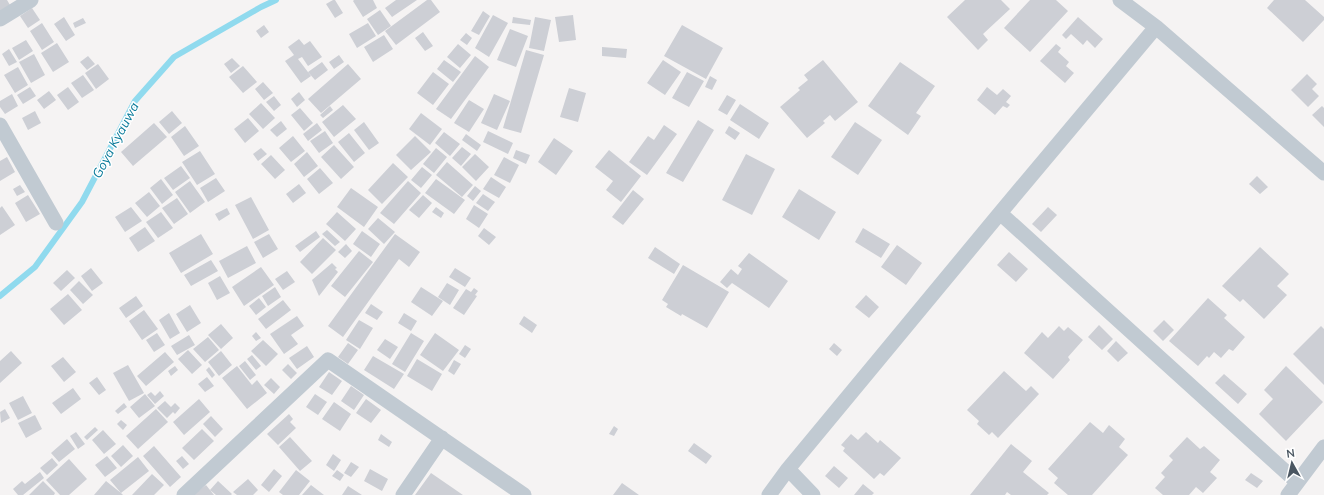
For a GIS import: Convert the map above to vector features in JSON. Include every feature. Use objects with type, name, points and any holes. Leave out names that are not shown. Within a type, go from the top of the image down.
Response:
[{"type":"street","points":[[0,19],[31,0]]},
{"type":"street","points":[[1120,0],[1156,27],[1324,173]]},
{"type":"street","points":[[769,495],[788,469],[1156,27]]},
{"type":"street","points":[[0,125],[56,223]]},
{"type":"street","points":[[1000,213],[1297,482]]},
{"type":"street","points":[[184,495],[328,360],[524,495]]},
{"type":"street","points":[[403,495],[442,438]]},
{"type":"street","points":[[1288,495],[1324,447]]},
{"type":"street","points":[[788,469],[813,495]]},
{"type":"building","points":[[0,0],[7,0],[10,5],[0,12]]},
{"type":"building","points":[[335,0],[343,13],[335,18],[326,4]]},
{"type":"building","points":[[373,0],[377,8],[363,17],[353,1]]},
{"type":"building","points":[[396,0],[417,0],[392,17],[385,8]]},
{"type":"building","points":[[427,0],[431,0],[440,12],[396,45],[385,31]]},
{"type":"building","points":[[965,0],[1001,0],[1010,9],[983,34],[988,40],[978,50],[947,17]]},
{"type":"building","points":[[1030,0],[1056,0],[1068,11],[1030,52],[1004,28]]},
{"type":"building","points":[[1274,0],[1305,0],[1324,17],[1324,20],[1303,42],[1267,8]]},
{"type":"building","points":[[32,8],[40,20],[28,28],[20,16]]},
{"type":"building","points":[[380,10],[391,26],[378,35],[367,19]]},
{"type":"building","points":[[483,11],[490,16],[479,35],[471,31]]},
{"type":"building","points":[[493,15],[508,23],[489,57],[475,48]]},
{"type":"building","points":[[573,15],[576,40],[559,42],[555,17]]},
{"type":"building","points":[[64,17],[75,35],[66,41],[54,24]]},
{"type":"building","points":[[513,17],[531,20],[530,25],[512,23]]},
{"type":"building","points":[[535,17],[551,20],[544,51],[529,48]]},
{"type":"building","points":[[1078,17],[1103,39],[1095,48],[1087,40],[1083,45],[1071,34],[1066,39],[1062,35]]},
{"type":"building","points":[[83,18],[86,23],[75,28],[73,23]]},
{"type":"building","points":[[42,23],[54,42],[42,50],[30,31]]},
{"type":"building","points":[[368,23],[376,36],[357,48],[349,34]]},
{"type":"building","points":[[264,25],[269,32],[261,38],[256,31]]},
{"type":"building","points":[[682,25],[723,48],[706,79],[664,56]]},
{"type":"building","points":[[510,29],[528,36],[516,67],[497,60]]},
{"type":"building","points":[[423,32],[433,46],[425,51],[415,38]]},
{"type":"building","points":[[466,33],[472,38],[467,45],[460,40]]},
{"type":"building","points":[[384,35],[393,49],[373,62],[364,47]]},
{"type":"building","points":[[299,39],[304,45],[310,41],[322,57],[308,66],[302,57],[298,59],[311,76],[301,83],[285,61],[294,55],[288,47]]},
{"type":"building","points":[[26,40],[33,51],[19,60],[12,48]]},
{"type":"building","points":[[57,43],[69,62],[53,72],[41,53]]},
{"type":"building","points":[[458,44],[471,55],[460,68],[447,57]]},
{"type":"building","points":[[1056,44],[1061,48],[1058,52],[1069,62],[1066,66],[1074,73],[1065,83],[1040,61]]},
{"type":"building","points":[[602,47],[627,49],[626,58],[602,56]]},
{"type":"building","points":[[9,49],[17,62],[9,66],[2,54]]},
{"type":"building","points":[[526,50],[544,55],[521,133],[503,128]]},
{"type":"building","points":[[34,54],[45,75],[31,83],[19,62]]},
{"type":"building","points":[[339,55],[344,62],[334,69],[329,62]]},
{"type":"building","points":[[88,56],[95,64],[87,70],[80,62]]},
{"type":"building","points":[[475,56],[489,67],[451,119],[436,109]]},
{"type":"building","points":[[232,58],[240,66],[231,73],[224,64]]},
{"type":"building","points":[[444,60],[461,72],[453,82],[437,69]]},
{"type":"building","points":[[663,60],[681,72],[665,95],[647,83]]},
{"type":"building","points":[[823,60],[858,102],[835,121],[830,115],[823,121],[825,123],[807,138],[780,107],[800,90],[798,88],[808,80],[804,75]]},
{"type":"building","points":[[322,62],[328,70],[315,80],[308,72]]},
{"type":"building","points":[[900,62],[935,86],[916,113],[921,116],[908,135],[868,106]]},
{"type":"building","points":[[98,64],[109,79],[96,89],[85,73]]},
{"type":"building","points":[[348,64],[361,79],[321,113],[308,99]]},
{"type":"building","points":[[243,66],[257,82],[243,93],[229,77]]},
{"type":"building","points":[[18,67],[28,85],[15,93],[4,75]]},
{"type":"building","points":[[433,72],[449,84],[433,105],[417,93]]},
{"type":"building","points":[[687,72],[704,81],[689,107],[672,98]]},
{"type":"building","points":[[1307,74],[1317,84],[1312,89],[1319,96],[1308,107],[1291,90]]},
{"type":"building","points":[[83,75],[94,90],[82,98],[71,83]]},
{"type":"building","points":[[710,76],[717,80],[712,90],[705,87]]},
{"type":"building","points":[[263,82],[273,93],[264,100],[255,89]]},
{"type":"building","points":[[30,87],[36,96],[23,104],[17,95]]},
{"type":"building","points":[[68,87],[79,102],[68,110],[57,95]]},
{"type":"building","points":[[987,87],[997,95],[1003,89],[1011,96],[1006,102],[1010,105],[1007,108],[1003,106],[995,115],[977,100]]},
{"type":"building","points":[[569,88],[586,93],[578,122],[560,117]]},
{"type":"building","points":[[49,91],[56,100],[44,109],[37,100]]},
{"type":"building","points":[[299,92],[305,100],[297,107],[291,99]]},
{"type":"building","points":[[12,94],[18,106],[5,114],[0,107],[0,101]]},
{"type":"building","points":[[494,94],[510,101],[497,130],[481,123]]},
{"type":"building","points":[[727,95],[736,100],[727,115],[718,110]]},
{"type":"building","points":[[274,96],[281,105],[274,111],[266,102]]},
{"type":"building","points":[[469,100],[484,109],[469,132],[454,123]]},
{"type":"building","points":[[261,103],[275,118],[263,129],[249,114]]},
{"type":"building","points":[[740,104],[769,123],[759,139],[730,120]]},
{"type":"building","points":[[343,105],[356,119],[334,137],[322,122]]},
{"type":"building","points":[[330,106],[333,110],[323,118],[320,115]]},
{"type":"building","points":[[1322,106],[1324,108],[1324,127],[1312,115]]},
{"type":"building","points":[[300,108],[313,123],[304,131],[291,115]]},
{"type":"building","points":[[35,111],[41,123],[28,130],[22,118]]},
{"type":"building","points":[[172,111],[182,123],[169,134],[159,122]]},
{"type":"building","points":[[421,113],[442,129],[430,145],[409,129]]},
{"type":"building","points":[[248,118],[259,131],[245,143],[234,129]]},
{"type":"building","points":[[698,120],[714,130],[683,182],[666,173]]},
{"type":"building","points":[[281,121],[287,129],[277,137],[270,130]]},
{"type":"building","points":[[364,122],[379,143],[369,150],[354,130]]},
{"type":"building","points":[[855,122],[882,140],[858,175],[831,157]]},
{"type":"building","points":[[154,123],[167,137],[133,166],[121,152]]},
{"type":"building","points":[[317,123],[322,130],[308,141],[303,134]]},
{"type":"building","points":[[664,125],[677,134],[647,175],[629,162],[648,136],[654,140]]},
{"type":"building","points":[[185,126],[199,146],[184,156],[171,137]]},
{"type":"building","points":[[729,126],[740,133],[735,140],[725,133]]},
{"type":"building","points":[[325,131],[333,143],[319,153],[310,141]]},
{"type":"building","points":[[488,131],[513,143],[508,154],[483,142]]},
{"type":"building","points":[[444,132],[460,144],[450,156],[435,143]]},
{"type":"building","points":[[349,133],[365,153],[354,162],[338,142]]},
{"type":"building","points":[[466,134],[481,145],[477,151],[462,140]]},
{"type":"building","points":[[293,136],[305,151],[291,162],[279,148]]},
{"type":"building","points":[[415,136],[431,152],[411,170],[396,155]]},
{"type":"building","points":[[554,138],[573,151],[556,175],[538,162]]},
{"type":"building","points":[[334,145],[354,167],[341,179],[321,157]]},
{"type":"building","points":[[462,147],[471,154],[461,166],[452,158]]},
{"type":"building","points":[[261,148],[267,154],[258,161],[253,154]]},
{"type":"building","points":[[436,148],[447,157],[434,173],[423,164]]},
{"type":"building","points":[[516,150],[530,155],[526,164],[513,158]]},
{"type":"building","points":[[609,150],[641,176],[621,202],[606,190],[613,181],[595,167]]},
{"type":"building","points":[[200,151],[215,174],[197,185],[182,162]]},
{"type":"building","points":[[307,152],[318,166],[304,177],[294,164]]},
{"type":"building","points":[[475,154],[489,167],[476,181],[462,167]]},
{"type":"building","points":[[746,154],[775,169],[752,215],[722,200]]},
{"type":"building","points":[[271,155],[285,170],[275,179],[261,164]]},
{"type":"building","points":[[7,157],[15,172],[0,181],[0,161]]},
{"type":"building","points":[[504,157],[519,165],[510,183],[494,175]]},
{"type":"building","points":[[447,162],[473,185],[462,197],[436,175]]},
{"type":"building","points":[[393,163],[408,177],[382,204],[368,190]]},
{"type":"building","points":[[181,166],[190,178],[173,190],[164,178]]},
{"type":"building","points":[[422,167],[432,175],[421,188],[411,180]]},
{"type":"building","points":[[320,168],[333,183],[319,194],[307,179]]},
{"type":"building","points":[[1257,176],[1268,187],[1260,194],[1249,184]]},
{"type":"building","points":[[491,177],[506,187],[499,198],[483,189]]},
{"type":"building","points":[[216,178],[225,191],[208,202],[200,188]]},
{"type":"building","points":[[161,179],[173,195],[162,204],[150,188]]},
{"type":"building","points":[[436,179],[465,200],[454,214],[425,193]]},
{"type":"building","points":[[190,181],[205,202],[190,213],[175,192]]},
{"type":"building","points":[[408,181],[421,193],[394,224],[380,213]]},
{"type":"building","points":[[299,184],[306,193],[293,203],[286,194]]},
{"type":"building","points":[[20,185],[25,192],[17,196],[13,189]]},
{"type":"building","points":[[475,186],[481,191],[473,201],[467,196]]},
{"type":"building","points":[[351,188],[378,207],[364,227],[337,207]]},
{"type":"building","points":[[799,189],[836,212],[819,240],[782,217]]},
{"type":"building","points":[[633,190],[644,199],[623,225],[612,217]]},
{"type":"building","points":[[149,192],[160,206],[147,217],[135,203]]},
{"type":"building","points":[[483,194],[495,202],[488,211],[476,203]]},
{"type":"building","points":[[28,195],[40,214],[26,222],[15,203]]},
{"type":"building","points":[[423,195],[432,203],[419,218],[409,210]]},
{"type":"building","points":[[251,197],[269,230],[253,239],[235,205]]},
{"type":"building","points":[[177,198],[188,214],[174,224],[162,208]]},
{"type":"building","points":[[474,205],[488,214],[479,228],[466,219]]},
{"type":"building","points":[[2,206],[15,225],[0,235],[0,208]]},
{"type":"building","points":[[131,207],[142,221],[125,232],[115,217]]},
{"type":"building","points":[[436,207],[444,213],[441,218],[432,212]]},
{"type":"building","points":[[1048,207],[1057,215],[1041,232],[1032,224]]},
{"type":"building","points":[[227,208],[230,214],[219,221],[215,214]]},
{"type":"building","points":[[161,212],[173,228],[158,238],[146,222]]},
{"type":"building","points":[[337,212],[356,229],[345,241],[326,224]]},
{"type":"building","points":[[378,218],[395,232],[384,244],[368,229]]},
{"type":"building","points":[[145,227],[155,241],[138,252],[129,238]]},
{"type":"building","points":[[484,228],[496,237],[489,245],[478,236]]},
{"type":"building","points":[[863,228],[890,244],[881,258],[855,242]]},
{"type":"building","points":[[327,230],[340,242],[335,246],[322,234]]},
{"type":"building","points":[[316,231],[320,237],[300,252],[295,246]]},
{"type":"building","points":[[362,231],[380,244],[371,257],[353,244]]},
{"type":"building","points":[[201,234],[213,254],[181,273],[169,253]]},
{"type":"building","points":[[269,234],[278,249],[263,258],[254,242]]},
{"type":"building","points":[[395,234],[420,252],[409,267],[399,259],[343,337],[328,326]]},
{"type":"building","points":[[323,238],[336,250],[312,274],[300,262]]},
{"type":"building","points":[[346,244],[352,251],[345,258],[338,252]]},
{"type":"building","points":[[897,245],[922,263],[906,285],[881,267]]},
{"type":"building","points":[[247,246],[256,263],[228,278],[219,261]]},
{"type":"building","points":[[655,247],[680,264],[674,274],[648,258]]},
{"type":"building","points":[[1260,247],[1289,274],[1277,286],[1287,295],[1264,319],[1243,299],[1240,302],[1222,286]]},
{"type":"building","points":[[359,251],[373,262],[345,297],[331,286]]},
{"type":"building","points":[[1009,252],[1028,269],[1016,282],[997,265]]},
{"type":"building","points":[[749,253],[788,281],[769,308],[732,283],[727,288],[720,282],[731,269],[738,275],[742,269],[738,266]]},
{"type":"building","points":[[211,260],[218,271],[191,286],[184,275]]},
{"type":"building","points":[[332,263],[337,268],[335,269],[338,272],[319,296],[312,280]]},
{"type":"building","points":[[683,265],[729,292],[707,328],[666,307],[668,304],[662,300]]},
{"type":"building","points":[[261,267],[274,285],[244,306],[232,287]]},
{"type":"building","points":[[91,268],[103,283],[92,291],[81,276]]},
{"type":"building","points":[[455,268],[471,278],[465,287],[449,277]]},
{"type":"building","points":[[67,270],[75,278],[61,291],[53,283]]},
{"type":"building","points":[[287,271],[295,282],[283,290],[275,279]]},
{"type":"building","points":[[220,276],[230,293],[217,300],[208,283]]},
{"type":"building","points":[[79,281],[93,295],[83,304],[70,290]]},
{"type":"building","points":[[447,283],[459,290],[450,305],[438,297]]},
{"type":"building","points":[[275,287],[281,297],[268,306],[262,296]]},
{"type":"building","points":[[421,287],[443,301],[432,316],[411,302]]},
{"type":"building","points":[[474,288],[478,291],[475,295],[477,296],[464,315],[453,308],[466,289],[471,292]]},
{"type":"building","points":[[68,294],[82,310],[64,325],[50,309]]},
{"type":"building","points":[[866,295],[879,307],[869,318],[855,307]]},
{"type":"building","points":[[136,296],[143,306],[126,318],[119,308]]},
{"type":"building","points":[[259,298],[266,307],[256,315],[249,306]]},
{"type":"building","points":[[1208,298],[1227,315],[1224,318],[1245,337],[1233,351],[1229,349],[1221,358],[1214,352],[1209,358],[1207,356],[1198,366],[1169,341]]},
{"type":"building","points":[[283,300],[291,310],[266,329],[258,319]]},
{"type":"building","points":[[371,304],[383,312],[377,320],[365,313]]},
{"type":"building","points":[[190,305],[201,323],[187,332],[176,314]]},
{"type":"building","points":[[144,310],[158,329],[142,340],[129,321]]},
{"type":"building","points":[[169,313],[180,333],[170,339],[159,320]]},
{"type":"building","points":[[404,313],[417,321],[411,331],[398,323]]},
{"type":"building","points":[[297,316],[304,326],[291,335],[298,344],[284,354],[270,334]]},
{"type":"building","points":[[524,316],[537,325],[532,333],[519,324]]},
{"type":"building","points":[[359,320],[373,328],[360,349],[346,340]]},
{"type":"building","points":[[1164,320],[1174,330],[1163,341],[1153,331]]},
{"type":"building","points":[[221,324],[233,338],[221,349],[208,335]]},
{"type":"building","points":[[1099,325],[1113,339],[1102,350],[1088,337]]},
{"type":"building","points":[[1059,326],[1064,331],[1068,327],[1083,340],[1068,357],[1070,360],[1053,379],[1024,353],[1042,332],[1048,338]]},
{"type":"building","points":[[1321,326],[1324,329],[1324,385],[1293,354]]},
{"type":"building","points":[[256,332],[261,338],[256,341],[252,336]]},
{"type":"building","points":[[157,333],[165,345],[154,352],[146,340]]},
{"type":"building","points":[[411,333],[424,341],[405,372],[392,364]]},
{"type":"building","points":[[435,333],[459,350],[443,371],[420,355]]},
{"type":"building","points":[[189,335],[195,345],[177,355],[171,346]]},
{"type":"building","points":[[208,337],[219,350],[205,362],[193,349]]},
{"type":"building","points":[[385,339],[398,347],[390,359],[377,350]]},
{"type":"building","points":[[263,340],[278,354],[266,366],[251,351]]},
{"type":"building","points":[[1116,341],[1128,353],[1118,362],[1107,351]]},
{"type":"building","points":[[348,343],[358,350],[348,364],[338,357]]},
{"type":"building","points":[[834,343],[842,350],[837,356],[829,349]]},
{"type":"building","points":[[465,345],[471,349],[465,358],[459,354]]},
{"type":"building","points":[[307,346],[314,357],[297,369],[289,358]]},
{"type":"building","points":[[188,350],[202,365],[192,374],[178,359]]},
{"type":"building","points":[[11,351],[22,363],[0,383],[0,361]]},
{"type":"building","points":[[221,351],[232,365],[219,376],[208,362]]},
{"type":"building","points":[[165,352],[174,362],[146,386],[137,376]]},
{"type":"building","points":[[252,355],[261,366],[256,370],[247,359]]},
{"type":"building","points":[[373,356],[404,374],[394,389],[364,370]]},
{"type":"building","points":[[63,357],[76,372],[64,382],[51,366]]},
{"type":"building","points":[[417,359],[442,374],[432,391],[407,376]]},
{"type":"building","points":[[454,360],[461,364],[454,375],[448,371]]},
{"type":"building","points":[[245,361],[256,375],[250,380],[239,366]]},
{"type":"building","points":[[288,364],[297,373],[291,379],[282,370]]},
{"type":"building","points":[[128,365],[144,393],[129,401],[113,373]]},
{"type":"building","points":[[175,366],[178,370],[171,376],[168,371]]},
{"type":"building","points":[[237,366],[252,385],[257,380],[267,393],[247,409],[222,378]]},
{"type":"building","points":[[1286,366],[1323,402],[1286,441],[1259,414],[1273,399],[1264,390]]},
{"type":"building","points":[[209,367],[215,375],[212,378],[206,370]]},
{"type":"building","points":[[1004,371],[1026,391],[1031,386],[1039,394],[998,438],[992,432],[989,435],[977,424],[979,421],[967,410]]},
{"type":"building","points":[[329,372],[342,381],[332,395],[319,387]]},
{"type":"building","points":[[1224,374],[1247,394],[1238,404],[1215,383]]},
{"type":"building","points":[[97,377],[106,390],[99,395],[89,383]]},
{"type":"building","points":[[207,377],[214,386],[205,392],[198,384]]},
{"type":"building","points":[[271,378],[280,387],[274,394],[264,385]]},
{"type":"building","points":[[351,386],[364,395],[354,410],[341,401]]},
{"type":"building","points":[[73,388],[81,399],[61,414],[52,403]]},
{"type":"building","points":[[160,391],[164,396],[155,404],[147,395],[151,392],[155,396]]},
{"type":"building","points":[[145,394],[155,406],[139,418],[130,407]]},
{"type":"building","points":[[315,394],[327,402],[318,415],[306,407]]},
{"type":"building","points":[[23,396],[32,413],[18,420],[9,403]]},
{"type":"building","points":[[199,399],[210,412],[184,435],[173,422]]},
{"type":"building","points":[[366,399],[381,410],[371,423],[356,413]]},
{"type":"building","points":[[165,401],[171,407],[175,403],[180,408],[175,414],[173,412],[167,418],[157,408]]},
{"type":"building","points":[[334,402],[351,414],[340,431],[322,419]]},
{"type":"building","points":[[124,403],[127,407],[118,414],[115,411]]},
{"type":"building","points":[[5,409],[10,418],[1,423],[0,412]]},
{"type":"building","points":[[156,409],[168,422],[138,449],[126,436]]},
{"type":"building","points":[[289,414],[293,419],[290,422],[296,428],[278,445],[267,434]]},
{"type":"building","points":[[35,415],[42,429],[26,438],[18,423]]},
{"type":"building","points":[[211,416],[223,429],[215,437],[203,424]]},
{"type":"building","points":[[121,420],[127,425],[123,430],[117,424]]},
{"type":"building","points":[[1090,422],[1103,433],[1109,425],[1125,439],[1119,447],[1128,455],[1092,495],[1068,495],[1054,483],[1058,478],[1048,469]]},
{"type":"building","points":[[614,426],[618,429],[614,436],[609,434]]},
{"type":"building","points":[[95,427],[98,430],[87,440],[84,437]]},
{"type":"building","points":[[202,429],[214,441],[194,460],[182,448]]},
{"type":"building","points":[[103,430],[116,444],[104,454],[92,440]]},
{"type":"building","points":[[76,432],[85,444],[78,449],[70,436]]},
{"type":"building","points":[[866,432],[878,443],[880,440],[901,458],[884,476],[880,473],[874,479],[843,451],[845,448],[841,445],[851,434],[858,440]]},
{"type":"building","points":[[381,434],[392,442],[389,447],[378,440]]},
{"type":"building","points":[[290,437],[312,461],[300,471],[279,447]]},
{"type":"building","points":[[1187,437],[1200,449],[1204,446],[1220,460],[1210,472],[1217,478],[1203,493],[1196,487],[1189,495],[1163,495],[1155,488],[1165,477],[1161,473],[1173,460],[1169,456]]},
{"type":"building","points":[[67,439],[75,449],[59,462],[51,453]]},
{"type":"building","points":[[694,443],[712,456],[706,464],[688,451]]},
{"type":"building","points":[[1011,444],[1032,461],[1023,472],[1049,493],[1047,495],[1011,495],[1007,492],[1005,495],[970,495]]},
{"type":"building","points":[[123,445],[133,456],[121,467],[111,456]]},
{"type":"building","points":[[154,446],[181,477],[170,487],[143,456]]},
{"type":"building","points":[[333,454],[341,460],[334,471],[326,465]]},
{"type":"building","points":[[107,456],[117,468],[105,477],[95,465]]},
{"type":"building","points":[[182,456],[189,464],[183,469],[176,461]]},
{"type":"building","points":[[138,457],[149,471],[121,493],[110,480]]},
{"type":"building","points":[[52,458],[58,465],[47,475],[40,468]]},
{"type":"building","points":[[69,459],[87,479],[69,495],[60,495],[46,480]]},
{"type":"building","points":[[351,462],[359,467],[351,477],[344,473]]},
{"type":"building","points":[[834,466],[848,478],[839,488],[825,476]]},
{"type":"building","points":[[274,469],[282,476],[269,492],[261,485]]},
{"type":"building","points":[[370,469],[388,479],[382,491],[364,481]]},
{"type":"building","points":[[296,470],[310,481],[299,495],[283,495],[279,492]]},
{"type":"building","points":[[337,470],[344,475],[340,481],[332,476]]},
{"type":"building","points":[[40,472],[44,478],[23,495],[18,495],[13,489],[22,481],[25,484]]},
{"type":"building","points":[[431,473],[463,495],[415,495]]},
{"type":"building","points":[[1251,473],[1263,481],[1257,488],[1245,480]]},
{"type":"building","points":[[152,474],[164,485],[154,495],[132,495]]},
{"type":"building","points":[[248,479],[258,490],[253,495],[237,495],[233,492]]},
{"type":"building","points":[[43,481],[55,493],[54,495],[29,495]]},
{"type":"building","points":[[106,481],[121,493],[123,495],[94,495]]},
{"type":"building","points":[[218,481],[232,494],[231,495],[216,495],[210,490]]},
{"type":"building","points":[[622,483],[639,495],[613,495]]},
{"type":"building","points":[[863,484],[874,493],[872,495],[854,495]]},
{"type":"building","points":[[206,485],[214,495],[193,495]]},
{"type":"building","points":[[311,485],[324,495],[302,495]]},
{"type":"building","points":[[348,486],[362,495],[342,495]]},
{"type":"waterway","name":"Goya Kyauwa","points":[[0,296],[35,267],[82,202],[135,101],[174,57],[261,7],[276,0]]}]
